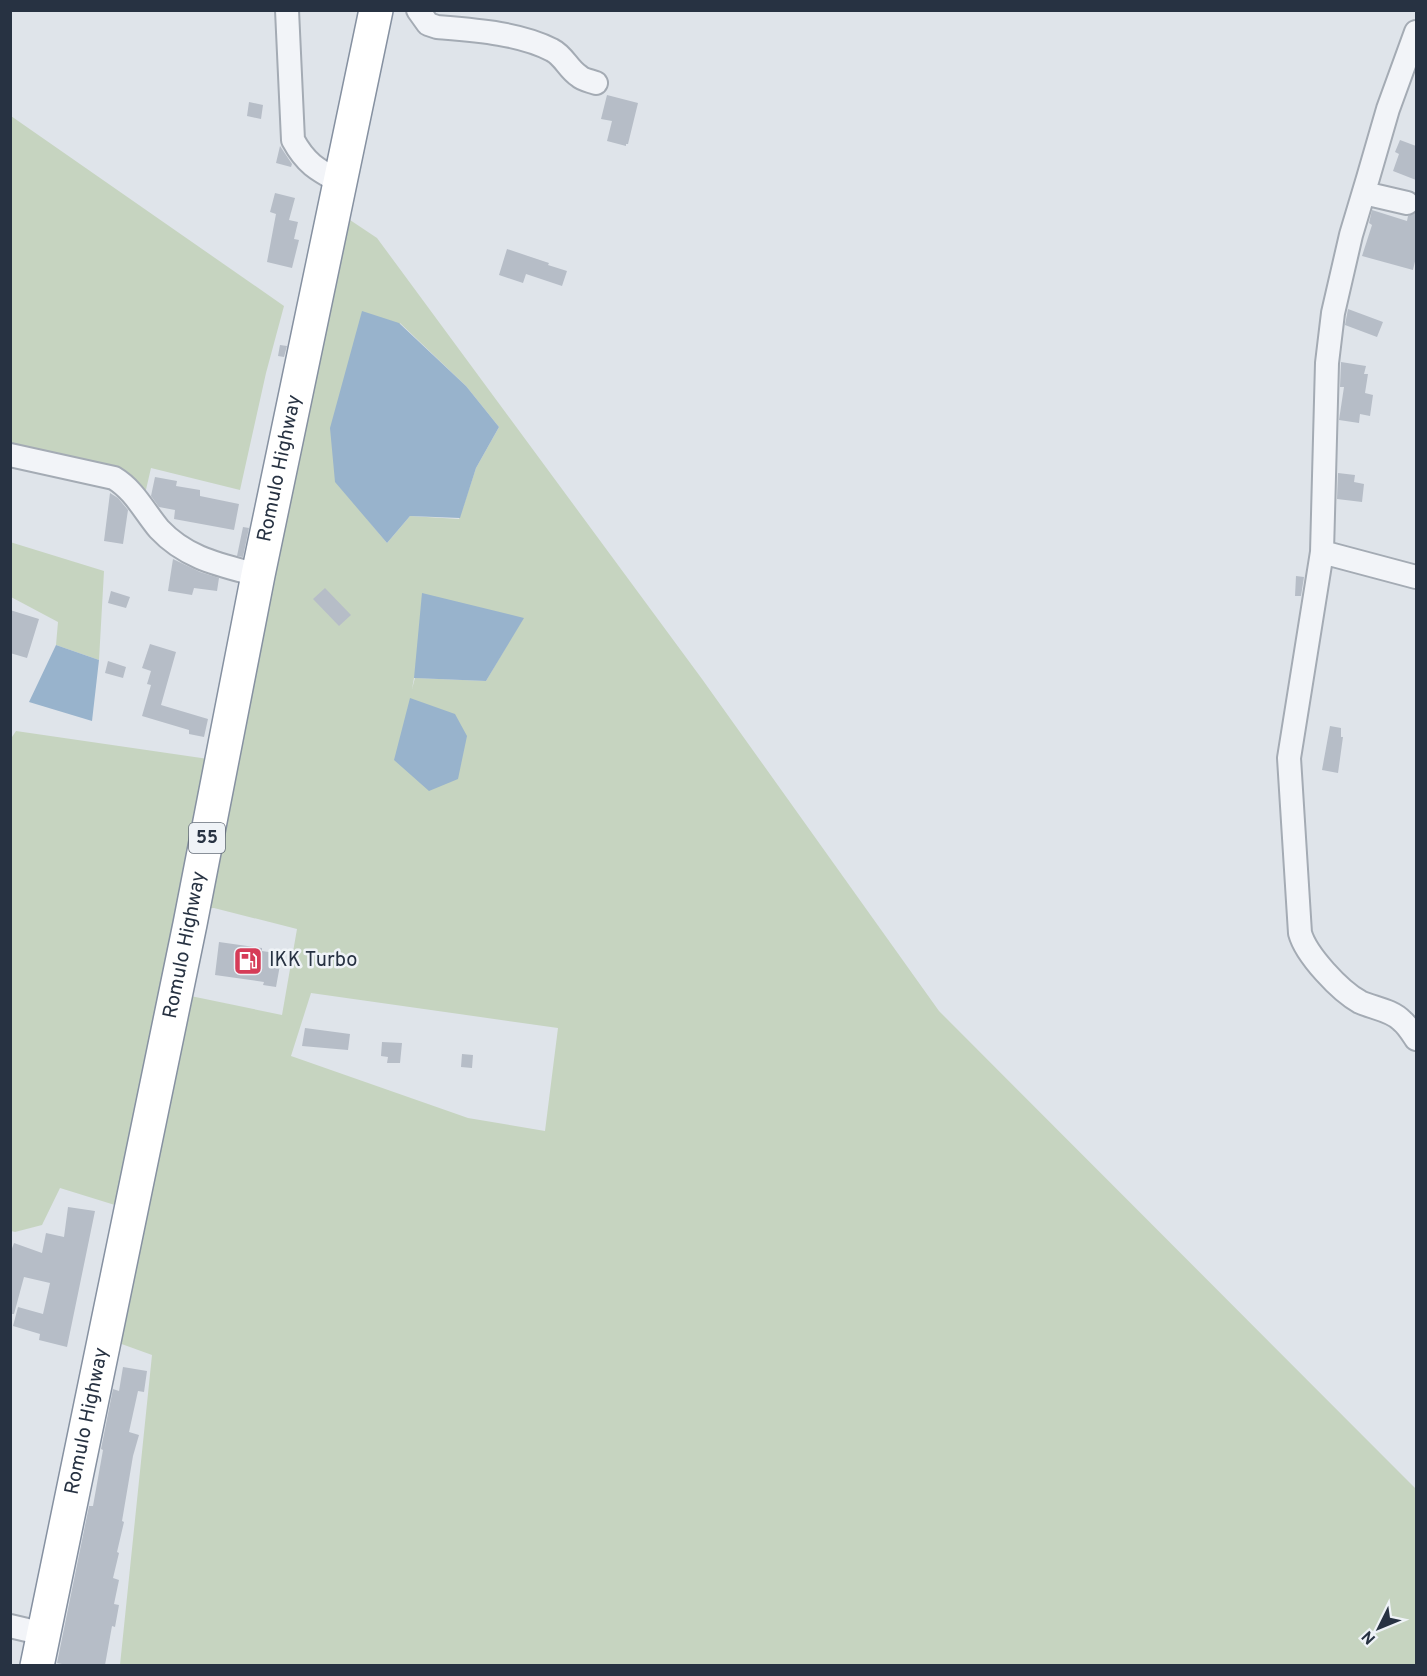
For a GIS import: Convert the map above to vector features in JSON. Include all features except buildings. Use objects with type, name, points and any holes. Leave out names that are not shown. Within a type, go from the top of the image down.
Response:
[{"type":"highway","name":"Romulo Highway","points":[[37,1665],[192,916],[258,575],[376,10]]},
{"type":"street","points":[[286,10],[293,140],[311,166],[340,182]]},
{"type":"street","points":[[418,10],[428,24],[437,27],[500,33],[544,46],[554,51],[579,77],[596,82]]},
{"type":"street","points":[[1416,32],[1388,109],[1351,235],[1330,335],[1322,552],[1289,758],[1300,933],[1310,954],[1352,997],[1409,1024],[1416,1039]]},
{"type":"street","points":[[1364,193],[1407,203]]},
{"type":"street","points":[[10,455],[114,478],[128,486],[161,531],[193,556],[258,575]]},
{"type":"street","points":[[1322,552],[1416,577]]},
{"type":"street","points":[[10,1626],[44,1634]]},
{"type":"green space","points":[[11,116],[284,306],[266,373],[240,490],[151,468],[142,507],[107,477],[11,455]]},
{"type":"green space","points":[[338,212],[377,238],[702,679],[939,1011],[1416,1489],[1416,1665],[120,1665],[152,1355],[105,1338],[131,1210],[60,1188],[42,1225],[11,1231],[10,740],[16,731],[222,761]],"holes":[[[400,323],[466,386],[499,427],[476,468],[459,519],[410,516],[387,543],[367,519]],[[523,618],[486,681],[415,678],[412,689],[414,678]],[[214,908],[297,929],[282,1015],[176,993],[193,909]],[[311,993],[558,1028],[545,1131],[468,1118],[291,1056]]]},
{"type":"green space","points":[[10,542],[104,571],[99,660],[56,645],[58,622],[11,597]]},
{"type":"water","points":[[362,311],[399,323],[466,386],[499,427],[476,468],[460,518],[410,516],[387,543],[335,482],[330,428]]},
{"type":"water","points":[[422,593],[524,618],[486,681],[414,678]]},
{"type":"water","points":[[56,645],[99,660],[92,721],[29,702]]},
{"type":"water","points":[[410,698],[455,714],[467,736],[458,779],[429,791],[394,760]]},
{"type":"place","name":"IKK Turbo","points":[[248,961]]}]
